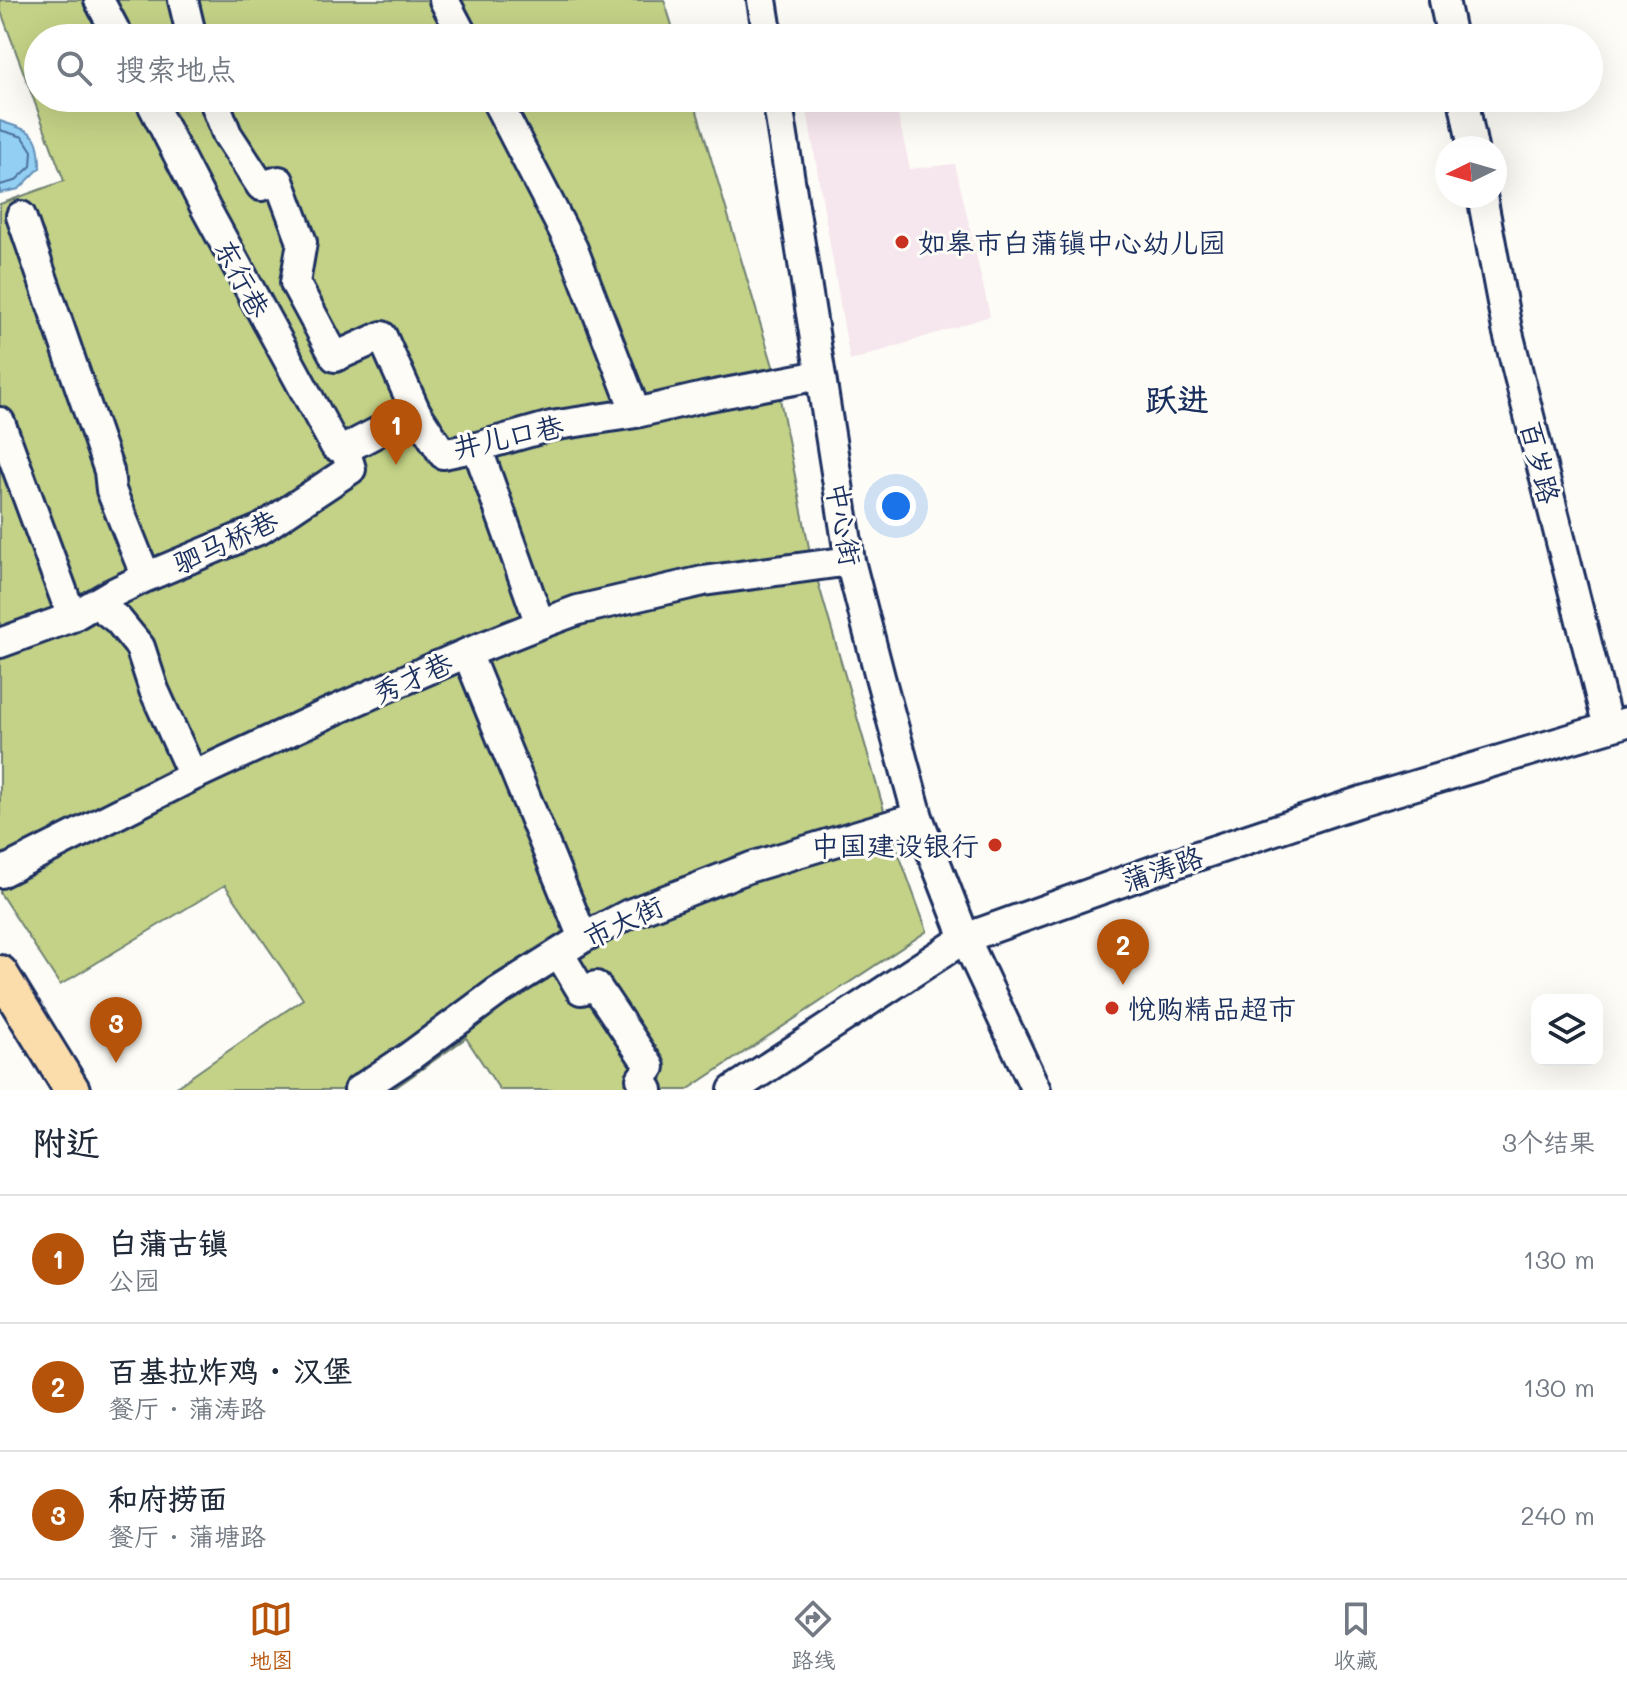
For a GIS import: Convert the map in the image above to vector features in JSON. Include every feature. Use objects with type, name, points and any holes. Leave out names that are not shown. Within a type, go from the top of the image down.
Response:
[{"type":"main road","points":[[0,973],[72,1090]]},
{"type":"street","points":[[99,0],[112,24]]},
{"type":"street","points":[[183,0],[189,24]]},
{"type":"street","points":[[444,0],[457,24]]},
{"type":"street","points":[[762,0],[766,24]]},
{"type":"street","points":[[1444,0],[1449,24]]},
{"type":"street","name":"东行巷","points":[[156,112],[335,446],[345,449]]},
{"type":"street","name":"井儿口巷","points":[[218,112],[227,134],[261,186],[279,181],[302,242],[295,283],[335,357],[382,336],[416,412],[443,454],[551,426],[636,413],[820,375]]},
{"type":"street","points":[[502,112],[573,249],[636,413]]},
{"type":"street","name":"中心街","points":[[779,112],[850,561],[918,817],[965,938],[1036,1090]]},
{"type":"street","points":[[1466,112],[1471,136]]},
{"type":"street","name":"百岁路","points":[[1484,208],[1507,329],[1618,725]]},
{"type":"street","points":[[21,216],[109,471],[111,490],[146,577]]},
{"type":"street","points":[[345,449],[416,412]]},
{"type":"street","points":[[0,422],[84,610],[118,620],[140,647],[154,690],[193,776]]},
{"type":"street","points":[[477,447],[540,624]]},
{"type":"street","name":"驷马桥巷","points":[[0,643],[84,610],[146,577],[261,529],[351,469],[345,449]]},
{"type":"street","name":"秀才巷","points":[[0,873],[193,776],[333,711],[467,653],[578,610],[703,581],[850,561]]},
{"type":"street","points":[[467,653],[571,946],[581,990],[596,986],[650,1067],[641,1079],[648,1090]]},
{"type":"street","name":"蒲涛路","points":[[733,1090],[965,938],[1362,801],[1618,725]]},
{"type":"street","name":"市大街","points":[[359,1090],[497,992],[629,914],[751,867],[918,817]]},
{"type":"shaded area","name":"如皋市白蒲镇中心幼儿园","points":[[807,112],[897,112],[910,169],[955,164],[990,316],[850,361]]},
{"type":"green space","points":[[0,0],[664,0],[672,24],[24,24],[24,74],[0,9]]},
{"type":"green space","points":[[38,112],[697,112],[775,373],[811,558],[888,824],[927,931],[687,1090],[500,1090],[466,1038],[392,1090],[172,1090],[303,999],[225,885],[60,985],[0,893],[0,204],[64,181]]},
{"type":"water","points":[[0,121],[32,135],[38,147],[40,168],[19,189],[0,193]]},
{"type":"place","name":"如皋市白蒲镇中心幼儿园","points":[[902,242]]},
{"type":"place","name":"白蒲古镇","points":[[396,465]]},
{"type":"place","name":"中国建设银行","points":[[995,845]]},
{"type":"place","name":"百基拉炸鸡 · 汉堡","points":[[1123,985]]},
{"type":"place","name":"悦购精品超市","points":[[1112,1008]]},
{"type":"place","name":"和府捞面","points":[[116,1063]]},
{"type":"district","name":"跃进","points":[[1177,398]]}]
